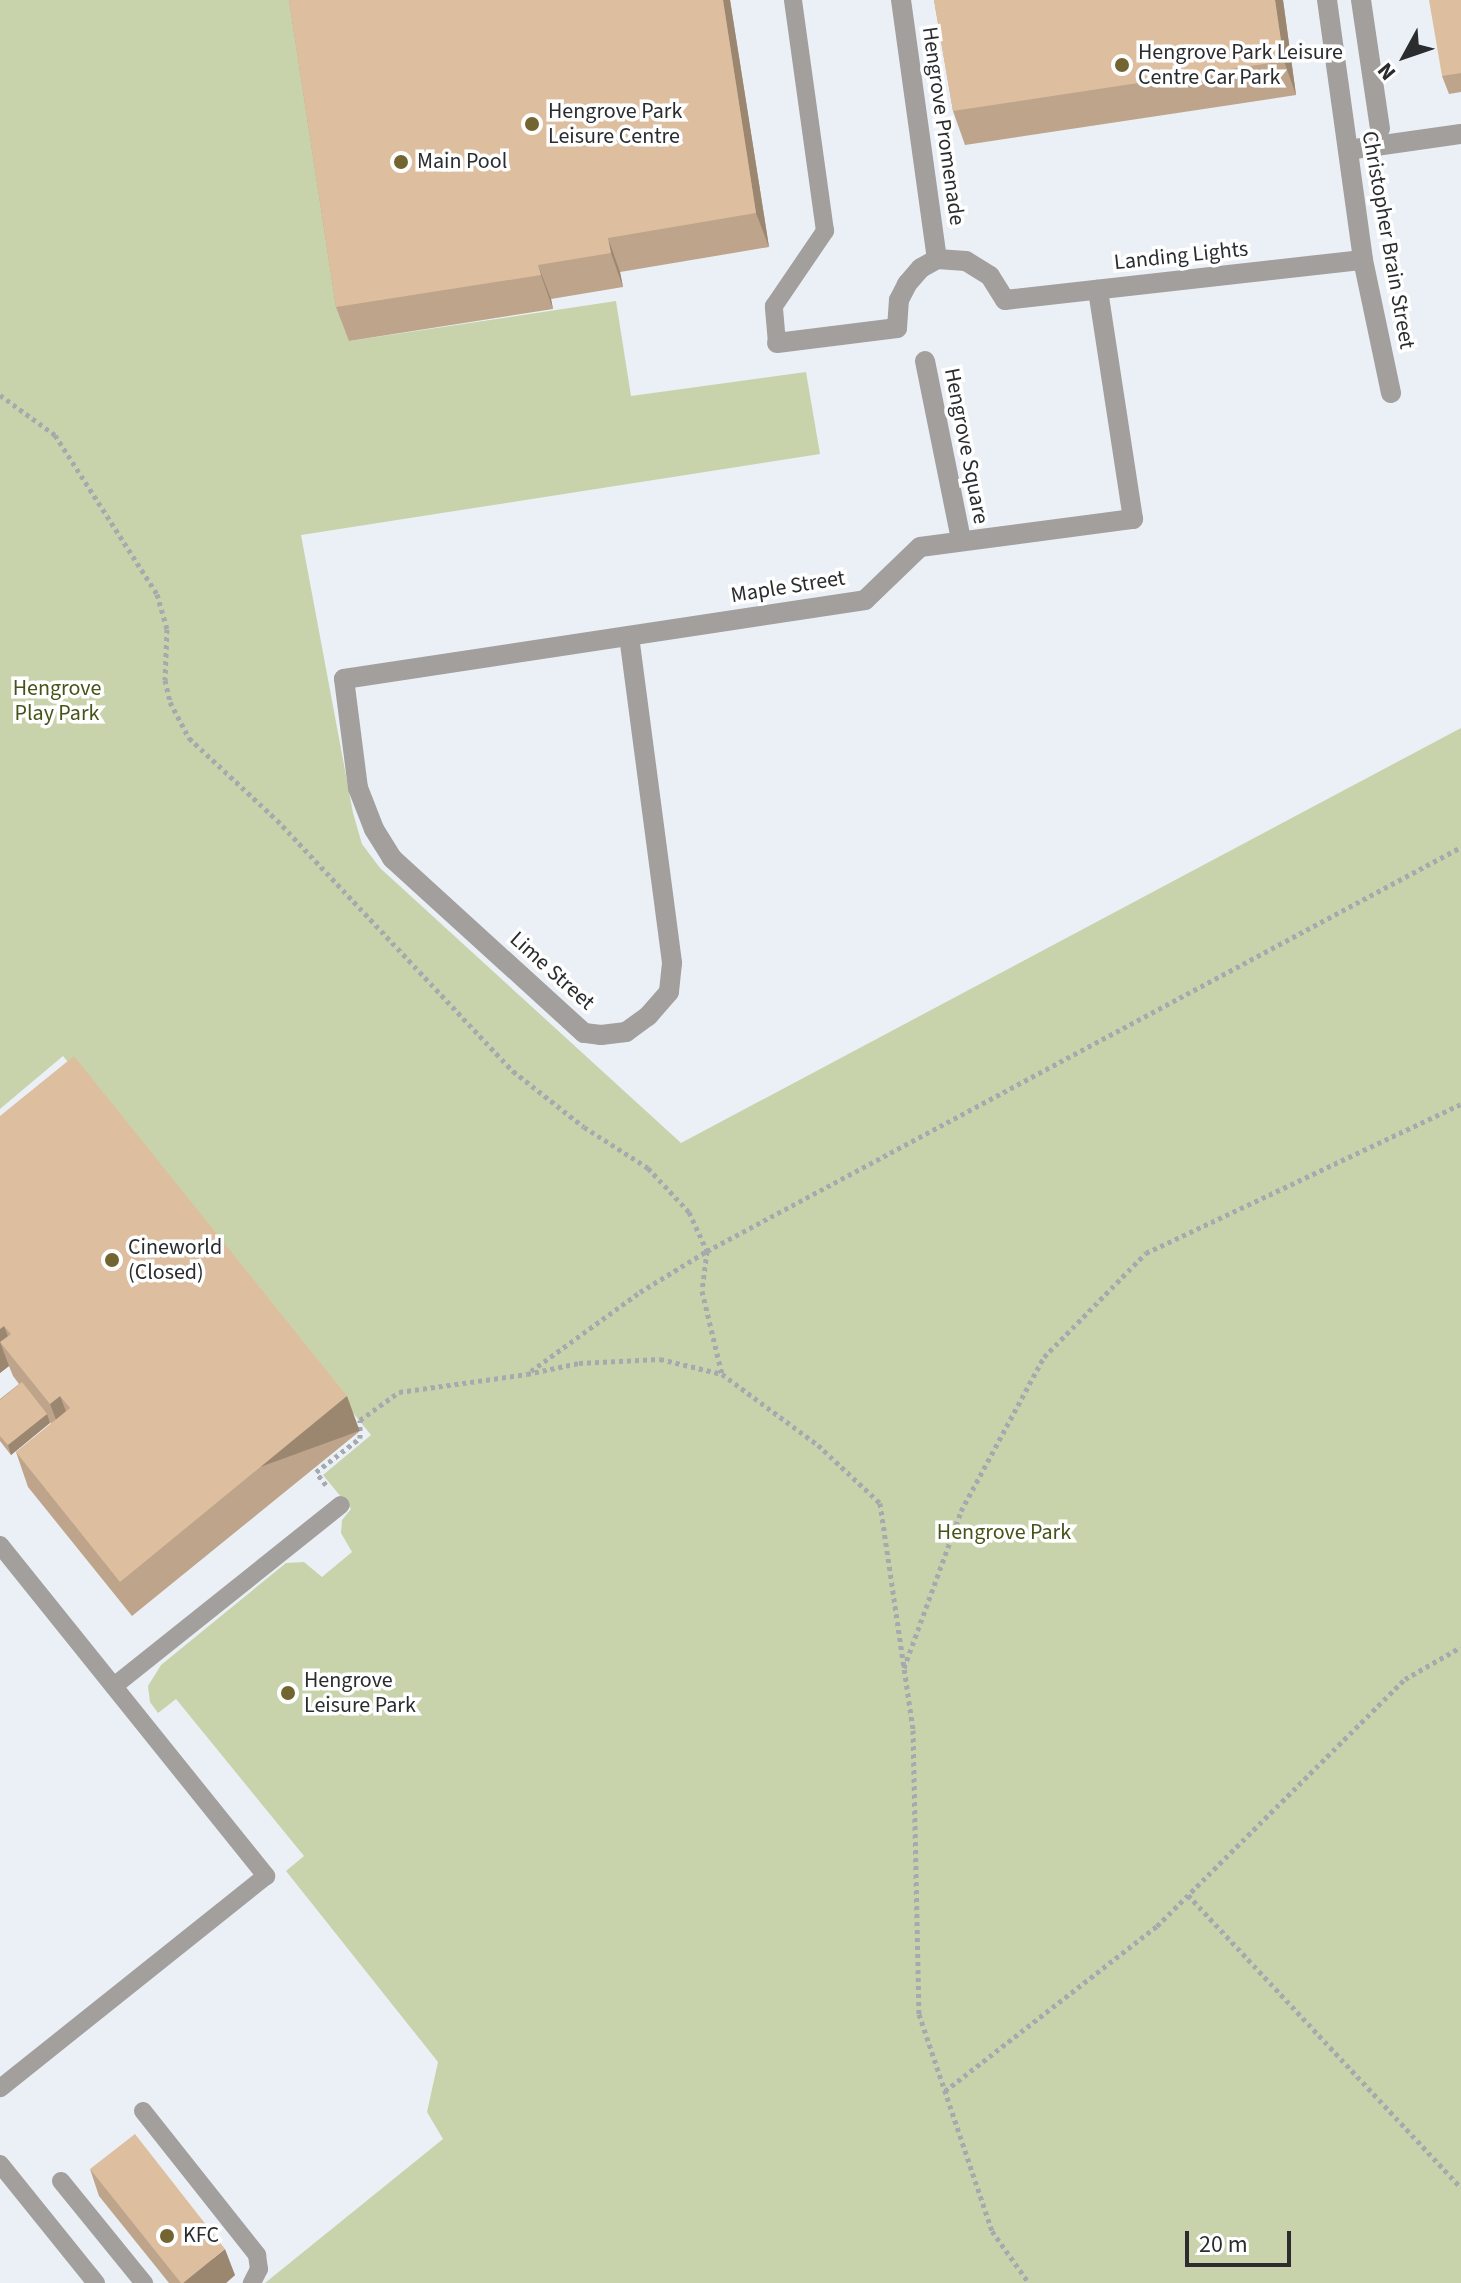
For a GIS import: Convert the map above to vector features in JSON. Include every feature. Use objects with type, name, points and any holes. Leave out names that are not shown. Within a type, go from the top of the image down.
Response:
[{"type":"street","name":"Hengrove Promenade","points":[[901,0],[937,259]]},
{"type":"street","name":"Christopher Brain Street","points":[[1327,0],[1363,260],[1391,393]]},
{"type":"street","points":[[1361,0],[1380,129]]},
{"type":"street","points":[[1348,150],[1461,134]]},
{"type":"street","points":[[777,343],[897,328],[899,300],[907,284],[921,268],[937,259]]},
{"type":"street","name":"Landing Lights","points":[[937,259],[966,261],[990,276],[1005,300],[1363,260]]},
{"type":"street","name":"Maple Street","points":[[344,679],[865,600],[920,547],[1133,519],[1098,290]]},
{"type":"street","name":"Hengrove Square","points":[[925,361],[961,540]]},
{"type":"street","name":"Lime Street","points":[[344,679],[358,788],[374,829],[392,858],[584,1033],[626,1032],[648,1016],[669,992],[672,963],[629,636]]},
{"type":"lane","points":[[777,343],[774,306],[825,231],[793,0]]},
{"type":"lane","points":[[114,1686],[341,1505]]},
{"type":"lane","points":[[0,1545],[266,1876],[0,2088]]},
{"type":"lane","points":[[143,2111],[257,2255],[259,2269],[252,2283]]},
{"type":"lane","points":[[0,2164],[96,2283]]},
{"type":"lane","points":[[61,2181],[144,2283]]},
{"type":"path","points":[[0,395],[19,405],[55,435],[157,594],[167,629],[165,680],[170,702],[189,738],[277,820],[513,1071],[584,1127],[648,1168],[689,1212],[707,1251],[702,1291],[722,1374]]},
{"type":"path","points":[[527,1374],[640,1292],[707,1251],[1461,847]]},
{"type":"path","points":[[904,1669],[961,1511],[1044,1357],[1146,1253],[1461,1104]]},
{"type":"path","points":[[341,1505],[316,1472],[360,1438],[360,1420],[399,1392],[527,1374],[579,1363],[660,1359],[722,1374],[818,1445],[880,1503],[913,1730],[919,2014],[992,2231],[1029,2283]]},
{"type":"path","points":[[945,2091],[1157,1926],[1405,1679],[1461,1647]]},
{"type":"path","points":[[1188,1895],[1461,2188]]},
{"type":"green space","name":"Hengrove Park","points":[[0,0],[296,0],[349,341],[616,301],[631,396],[806,372],[820,454],[301,535],[353,813],[362,844],[380,868],[681,1143],[1461,728],[1461,2283],[265,2283],[443,2139],[427,2112],[438,2062],[286,1871],[304,1856],[176,1699],[158,1713],[150,1702],[148,1686],[161,1665],[286,1563],[304,1562],[322,1577],[352,1552],[341,1533],[342,1520],[351,1509],[323,1475],[371,1435],[63,1056],[0,1109]]},
{"type":"building","name":"Hengrove Park Leisure Centre","points":[[289,0],[723,0],[756,213],[608,238],[611,253],[538,265],[541,275],[336,307]]},
{"type":"building","name":"Hengrove Park Leisure Centre Car Park","points":[[934,0],[1275,0],[1284,61],[953,111]]},
{"type":"building","points":[[1429,0],[1461,0],[1461,73],[1442,76]]},
{"type":"building","name":"Cineworld (Closed)","points":[[74,1056],[347,1396],[120,1582],[16,1452],[70,1408],[60,1396],[50,1404],[0,1342],[11,1334],[4,1326],[0,1329],[0,1116]]},
{"type":"building","points":[[22,1382],[47,1414],[8,1445],[0,1436],[0,1400]]},
{"type":"building","name":"KFC","points":[[135,2134],[225,2249],[183,2283],[90,2169]]},
{"type":"place","name":"Hengrove Park Leisure Centre Car Park","points":[[1122,65]]},
{"type":"place","name":"Hengrove Park Leisure Centre","points":[[532,124]]},
{"type":"place","name":"Main Pool","points":[[401,162]]},
{"type":"place","name":"Cineworld (Closed)","points":[[112,1260]]},
{"type":"place","name":"Hengrove Leisure Park","points":[[288,1693]]},
{"type":"place","name":"KFC","points":[[167,2236]]},
{"type":"park label","name":"Hengrove Play Park","points":[[57,700]]}]
